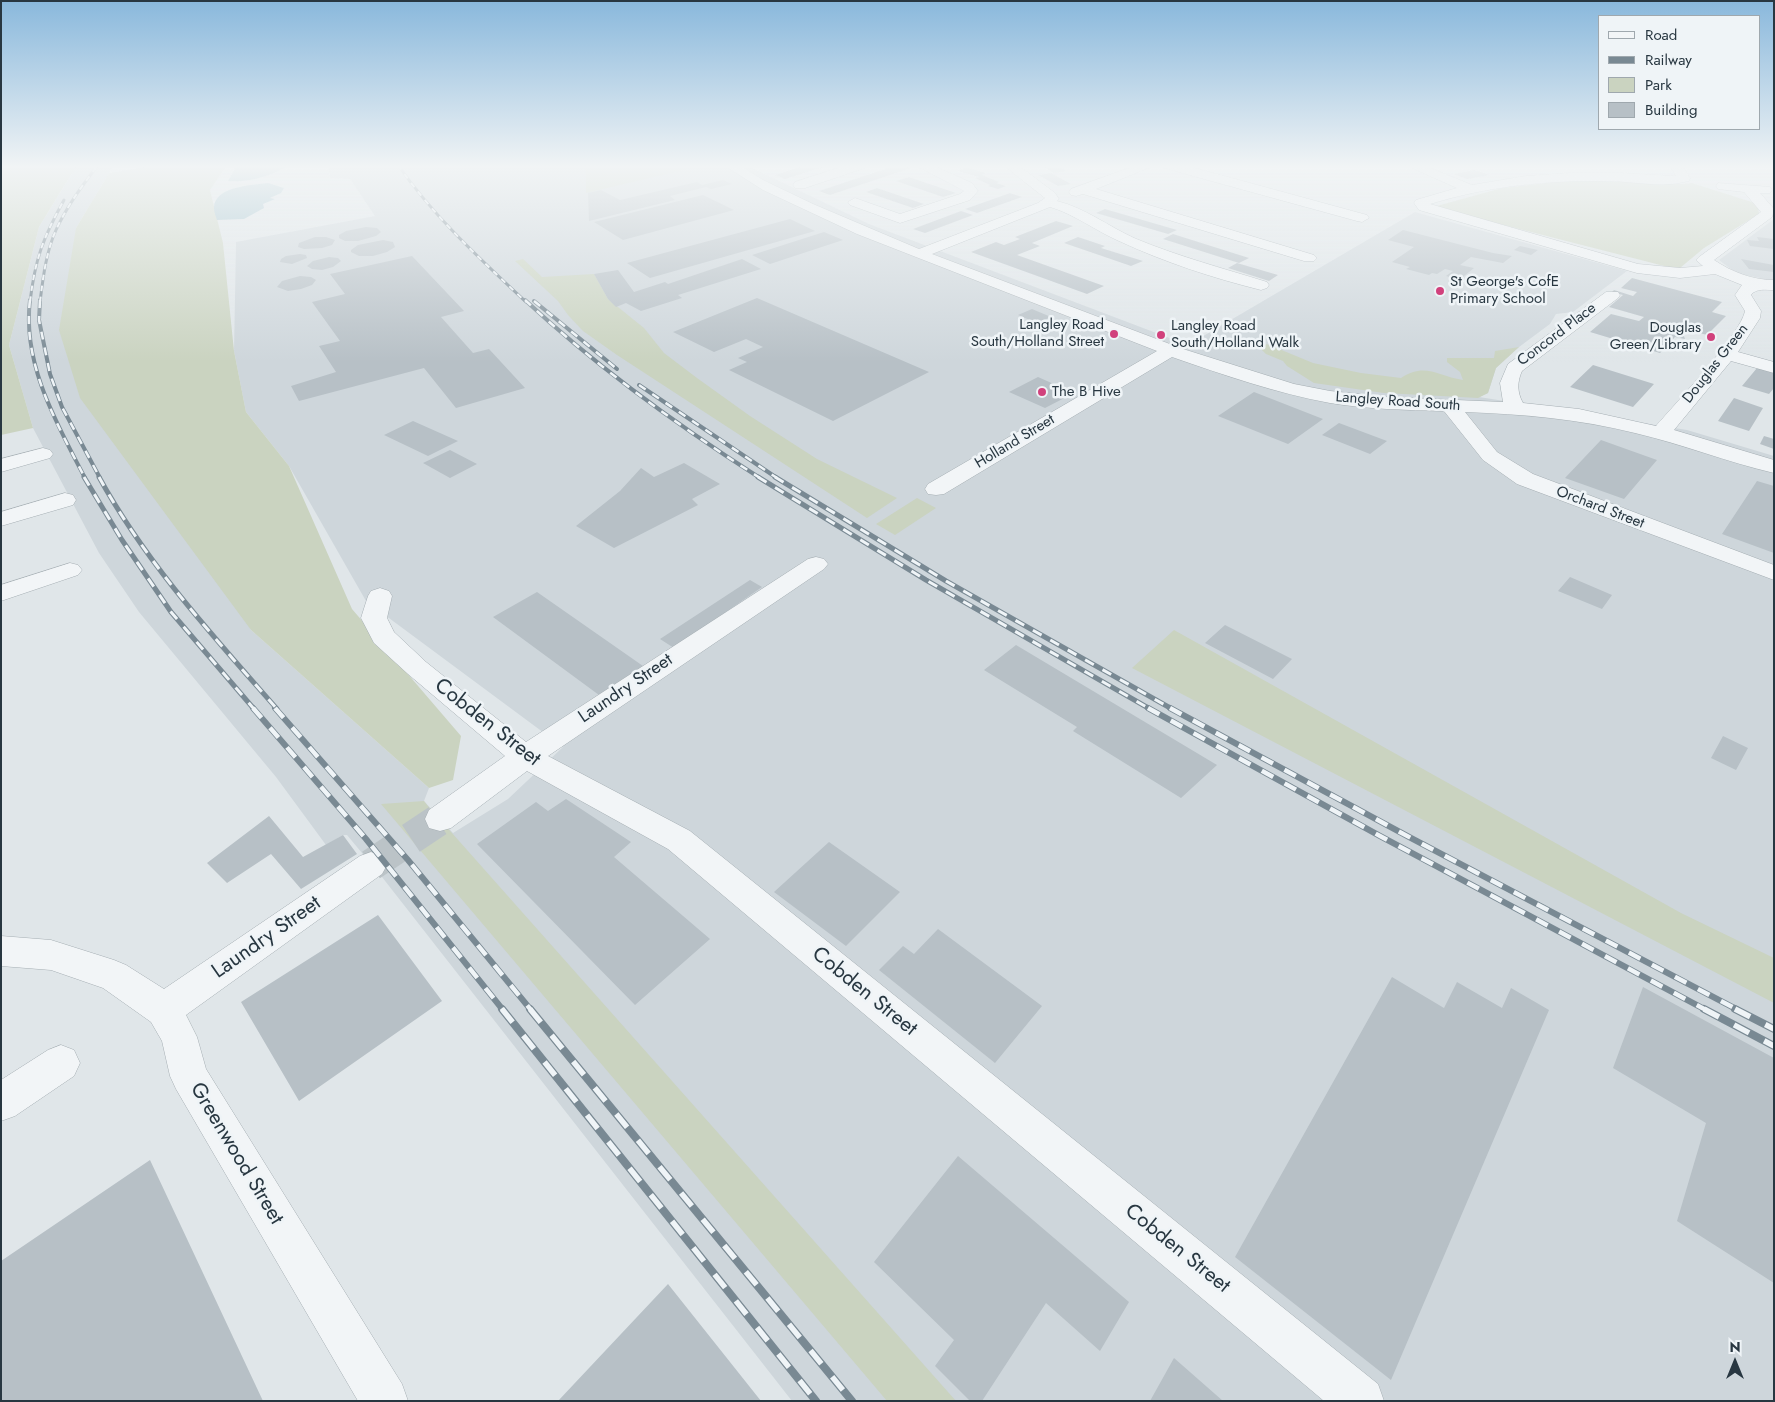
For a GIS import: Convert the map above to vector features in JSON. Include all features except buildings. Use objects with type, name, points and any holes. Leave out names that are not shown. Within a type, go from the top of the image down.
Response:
[{"type":"street","name":"Langley Road South","points":[[860,230],[1171,350],[1275,384],[1327,396],[1379,403],[1517,408],[1587,416],[1662,432],[1774,467]]},
{"type":"street","points":[[919,254],[976,230]]},
{"type":"street","points":[[1107,230],[1167,255],[1261,285]]},
{"type":"street","points":[[1218,230],[1309,258]]},
{"type":"street","points":[[1510,230],[1638,268],[1680,273],[1717,269]]},
{"type":"street","points":[[1745,230],[1704,260],[1717,269],[1754,285],[1774,285]]},
{"type":"street","name":"Douglas Green","points":[[1662,432],[1727,354],[1752,318],[1760,312],[1743,295],[1745,290],[1754,285]]},
{"type":"street","name":"Concord Place","points":[[1517,408],[1512,402],[1508,384],[1514,368],[1612,294]]},
{"type":"street","name":"Holland Street","points":[[936,489],[1171,350]]},
{"type":"street","points":[[1727,354],[1774,368]]},
{"type":"street","name":"Orchard Street","points":[[1450,406],[1490,456],[1524,480],[1774,574]]},
{"type":"street","points":[[1,466],[43,454]]},
{"type":"street","points":[[1,519],[65,500]]},
{"type":"street","name":"Laundry Street","points":[[440,819],[525,757],[816,564]]},
{"type":"street","points":[[1,593],[70,570]]},
{"type":"street","name":"Cobden Street","points":[[380,596],[374,618],[383,637],[417,668],[525,757],[679,840],[1361,1401]]},
{"type":"street","name":"Laundry Street","points":[[164,1010],[371,865]]},
{"type":"street","name":"Greenwood Street","points":[[1,951],[51,955],[114,976],[164,1010],[179,1037],[189,1076],[385,1401]]},
{"type":"street","points":[[1,1102],[45,1067]]},
{"type":"shaded area","points":[[38,230],[77,230],[251,630],[429,788],[424,801],[453,833],[508,799],[563,747],[366,601],[289,466],[246,412],[234,351],[236,242],[298,230],[886,230],[1188,345],[1384,230],[1481,230],[1627,271],[1573,312],[1556,314],[1550,324],[1519,347],[1496,368],[1488,393],[1479,397],[1687,430],[1774,456],[1774,1401],[792,1401],[382,877],[347,835],[343,835],[326,845],[276,777],[139,612],[99,553],[33,428],[9,345]]},
{"type":"shaded area","points":[[1759,230],[1774,230],[1774,281],[1736,273],[1719,260]]},
{"type":"green space","points":[[1,230],[38,230],[9,345],[33,428],[1,435]]},
{"type":"green space","points":[[76,230],[220,230],[223,243],[234,351],[246,412],[289,466],[352,609],[461,736],[453,780],[429,788],[251,630],[80,398],[59,330]]},
{"type":"green space","points":[[1525,230],[1732,230],[1704,248],[1680,268],[1672,268]]},
{"type":"green space","points":[[523,259],[542,277],[594,274],[608,299],[644,328],[664,353],[697,378],[750,416],[817,459],[897,498],[867,518],[583,331],[558,301],[515,261]]},
{"type":"green space","points":[[1267,344],[1313,363],[1361,373],[1401,378],[1409,373],[1424,371],[1463,380],[1460,372],[1447,362],[1447,358],[1494,358],[1495,351],[1519,347],[1496,368],[1488,393],[1478,398],[1384,393],[1314,383],[1287,366],[1283,361],[1266,354],[1260,348]]},
{"type":"green space","points":[[917,498],[936,508],[895,535],[876,524]]},
{"type":"green space","points":[[1174,630],[1681,913],[1774,958],[1774,1003],[1132,668]]},
{"type":"green space","points":[[424,801],[956,1401],[887,1401],[381,804]]},
{"type":"tunnel","points":[[371,865],[440,819]]},
{"type":"railway","points":[[30,302],[37,261],[49,230]]},
{"type":"railway","points":[[40,302],[47,256],[56,230]]},
{"type":"railway","points":[[452,230],[526,302]]},
{"type":"railway","points":[[30,300],[29,324],[31,347],[44,393],[63,436],[85,478]]},
{"type":"railway","points":[[40,300],[39,320],[50,374],[62,407],[100,478]]},
{"type":"railway","points":[[525,300],[580,349],[638,394],[760,478]]},
{"type":"railway","points":[[534,301],[617,369]]},
{"type":"railway","points":[[639,385],[777,478]]},
{"type":"railway","points":[[84,477],[122,540],[171,612],[254,709]]},
{"type":"railway","points":[[99,477],[118,509],[159,569],[205,626],[277,709]]},
{"type":"railway","points":[[758,477],[926,580],[1150,709]]},
{"type":"railway","points":[[775,477],[946,581],[1172,709]]},
{"type":"railway","points":[[253,708],[366,839],[503,1010]]},
{"type":"railway","points":[[275,708],[408,860],[531,1010]]},
{"type":"railway","points":[[1148,708],[1380,836],[1706,1010]]},
{"type":"railway","points":[[1170,708],[1411,838],[1738,1010]]},
{"type":"railway","points":[[502,1009],[816,1401]]},
{"type":"railway","points":[[530,1009],[852,1401]]},
{"type":"railway","points":[[1704,1009],[1774,1046]]},
{"type":"railway","points":[[1735,1009],[1774,1029]]},
{"type":"place","name":"St George's CofE Primary School","points":[[1440,291]]},
{"type":"place","name":"Langley Road South/Holland Street","points":[[1114,334]]},
{"type":"place","name":"Langley Road South/Holland Walk","points":[[1161,335]]},
{"type":"place","name":"Douglas Green/Library","points":[[1711,337]]},
{"type":"place","name":"The B Hive","points":[[1042,392]]}]
